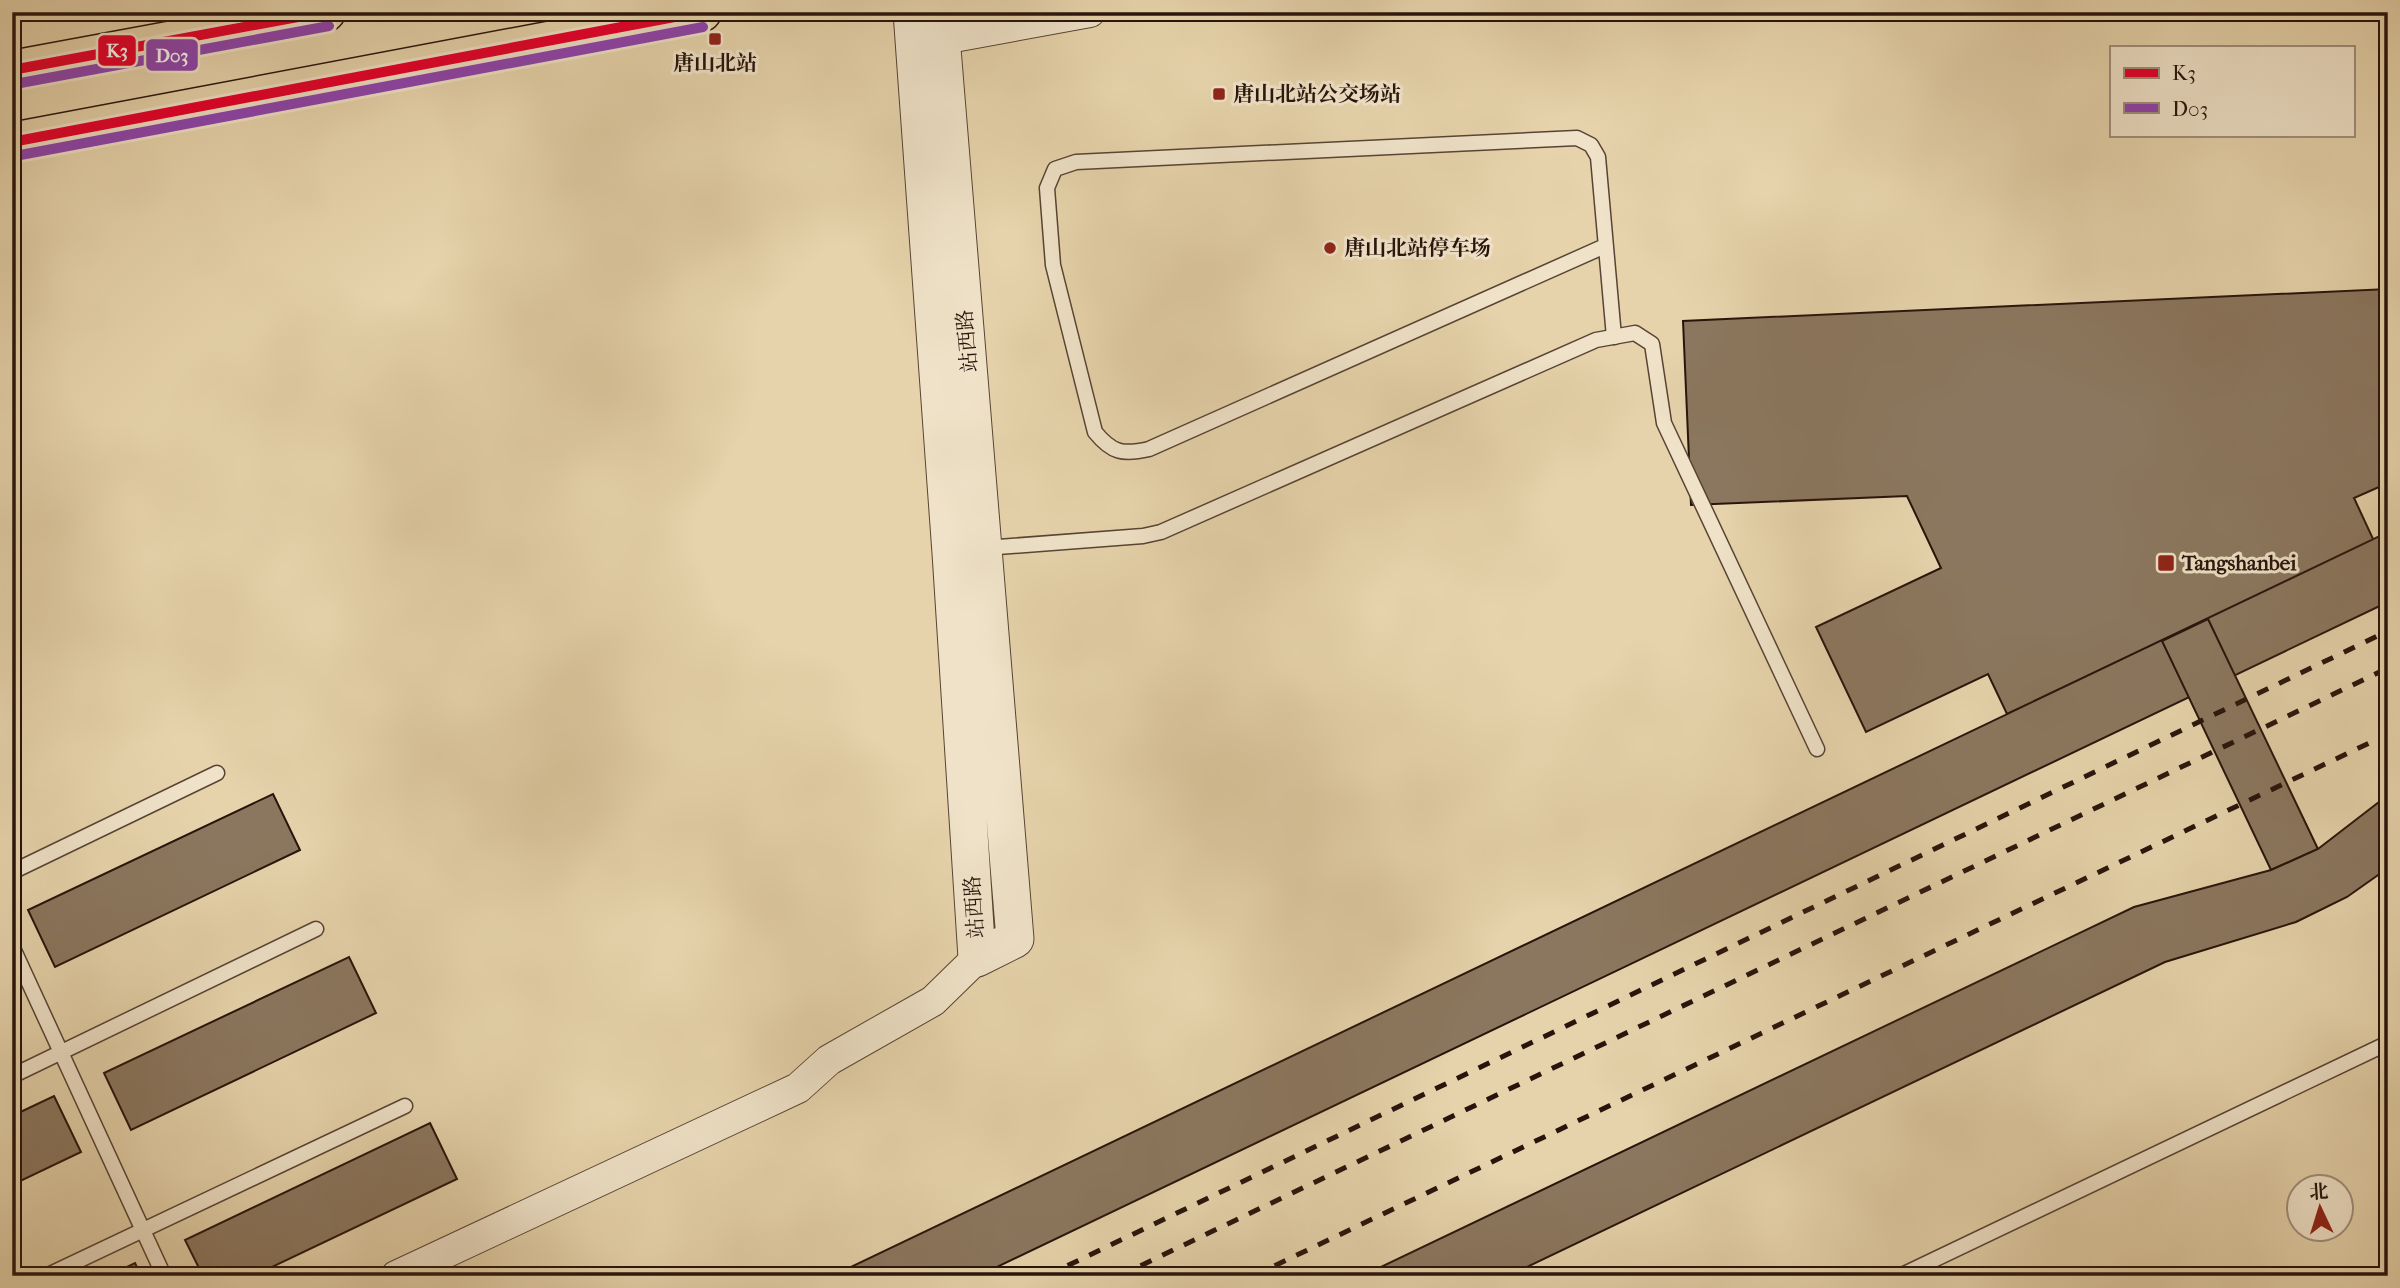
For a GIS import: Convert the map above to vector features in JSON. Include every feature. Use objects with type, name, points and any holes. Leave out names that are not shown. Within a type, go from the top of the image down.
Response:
[{"type":"main road","points":[[12,70],[326,12]]},
{"type":"main road","points":[[12,142],[702,12]]},
{"type":"street","points":[[926,27],[1090,12]]},
{"type":"street","name":"站西路","points":[[926,27],[967,550],[1015,939],[977,958]]},
{"type":"street","points":[[396,1276],[798,1088],[829,1060],[933,1001],[977,958]]},
{"type":"lane","points":[[1605,246],[1149,449],[1129,454],[1107,447],[1095,432],[1053,265],[1046,188],[1055,169],[1076,162],[1577,138],[1591,145],[1598,157],[1614,337]]},
{"type":"lane","points":[[967,550],[1143,536],[1161,532],[1596,340],[1635,333],[1652,344],[1664,424],[1817,749]]},
{"type":"lane","points":[[12,872],[217,774]]},
{"type":"lane","points":[[12,1076],[316,929]]},
{"type":"lane","points":[[12,946],[164,1276]]},
{"type":"lane","points":[[1900,1276],[2388,1043]]},
{"type":"lane","points":[[46,1276],[405,1105]]},
{"type":"building","points":[[2388,289],[2388,483],[2354,498],[2374,541],[2007,714],[1988,674],[1866,732],[1816,627],[1941,568],[1907,496],[1691,505],[1683,321]]},
{"type":"building","points":[[2388,532],[2388,602],[978,1276],[832,1276]]},
{"type":"building","points":[[2208,619],[2318,849],[2271,870],[2162,641]]},
{"type":"building","points":[[273,794],[300,850],[55,967],[28,910]]},
{"type":"building","points":[[2388,795],[2388,868],[2347,897],[2296,922],[2165,962],[1508,1276],[1362,1276],[2134,907],[2271,870],[2318,849]]},
{"type":"building","points":[[349,957],[376,1013],[131,1130],[104,1073]]},
{"type":"building","points":[[54,1096],[81,1152],[12,1185],[12,1116]]},
{"type":"building","points":[[430,1123],[457,1179],[253,1276],[203,1276],[185,1240]]},
{"type":"building","points":[[135,1263],[141,1276],[108,1276]]},
{"type":"railway","points":[[1046,1276],[2388,631]]},
{"type":"railway","points":[[1119,1276],[2388,668]]},
{"type":"railway","points":[[1253,1276],[2388,734]]},
{"type":"transit line","name":"K3","points":[[12,70],[325,12]]},
{"type":"transit line","name":"K3","points":[[12,142],[701,12]]},
{"type":"transit line","name":"D03","points":[[15,84],[329,26]]},
{"type":"transit line","name":"D03","points":[[15,156],[703,27]]},
{"type":"place","name":"唐山北站","points":[[715,39]]},
{"type":"place","name":"唐山北站公交场站","points":[[1219,94]]},
{"type":"place","name":"唐山北站停车场","points":[[1330,248]]},
{"type":"place","name":"Tangshanbei","points":[[2166,563]]}]
